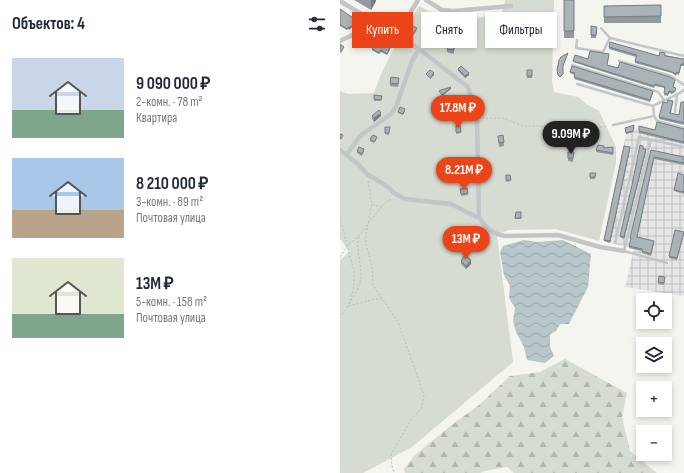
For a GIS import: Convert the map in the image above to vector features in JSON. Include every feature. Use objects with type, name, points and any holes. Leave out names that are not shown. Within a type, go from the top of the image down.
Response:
[{"type":"street","points":[[411,12],[418,0]]},
{"type":"street","points":[[426,0],[442,10],[453,11],[511,6]]},
{"type":"street","points":[[340,1],[358,12]]},
{"type":"street","points":[[340,40],[352,35]]},
{"type":"street","points":[[413,45],[468,87],[477,118],[479,218]]},
{"type":"street","points":[[347,154],[360,136],[391,114],[396,107],[412,61],[419,49]]},
{"type":"street","points":[[340,150],[347,154],[367,174],[405,199],[451,204],[479,218],[488,230],[497,235],[558,235],[624,252]]},
{"type":"lane","points":[[601,28],[610,38],[684,56]]},
{"type":"lane","points":[[577,40],[576,48],[603,52],[610,38]]},
{"type":"lane","points":[[619,61],[671,76],[684,86]]},
{"type":"lane","points":[[572,65],[658,92],[664,100]]},
{"type":"lane","points":[[577,84],[654,106],[684,90]]},
{"type":"lane","points":[[675,112],[677,95]]},
{"type":"lane","points":[[654,106],[654,116],[657,121],[684,128]]},
{"type":"lane","points":[[613,125],[654,116]]},
{"type":"lane","points":[[615,243],[639,137],[684,147]]},
{"type":"lane","points":[[651,140],[624,252],[667,263]]},
{"type":"path","points":[[477,118],[502,118],[523,126],[548,126],[582,130],[613,125]]},
{"type":"path","points":[[367,174],[372,204],[370,222],[366,234],[366,244],[371,261],[373,284],[398,322],[424,395],[422,407],[409,423],[391,455],[394,473]]},
{"type":"path","points":[[340,257],[346,246],[360,235],[388,200],[405,199]]},
{"type":"path","points":[[372,204],[375,206],[383,206]]},
{"type":"path","points":[[340,217],[346,246],[354,272],[353,292],[348,306]]},
{"type":"path","points":[[340,318],[357,290],[361,277],[357,243],[360,235]]},
{"type":"path","points":[[348,306],[375,299],[382,299]]},
{"type":"shaded area","points":[[634,127],[684,138],[684,296],[625,287],[634,249],[604,241],[626,134],[625,129]]},
{"type":"green space","points":[[505,0],[554,0],[554,12],[502,12]]},
{"type":"green space","points":[[419,6],[430,12],[421,12],[421,48],[477,48],[477,18],[485,17],[485,48],[553,48],[552,82],[554,92],[578,97],[599,111],[616,147],[616,163],[599,241],[556,229],[509,230],[497,235],[513,362],[412,447],[363,473],[340,473],[340,260],[349,252],[340,238],[340,91],[349,94],[374,93],[388,59],[394,48],[413,48],[413,16]]},
{"type":"green space","points":[[565,359],[627,393],[622,417],[630,451],[636,456],[636,461],[642,461],[657,473],[514,473],[507,467],[480,473],[405,473],[404,469],[415,455],[479,405],[510,376],[540,372]]},
{"type":"water","points":[[524,240],[537,242],[563,240],[591,254],[588,287],[569,324],[560,324],[556,331],[550,334],[550,347],[554,356],[545,363],[527,360],[524,347],[516,332],[513,321],[515,308],[509,298],[510,286],[504,275],[500,252],[503,246]]},
{"type":"building","points":[[564,0],[574,0],[574,31],[564,31]]},
{"type":"building","points":[[661,5],[661,16],[604,17],[604,6]]},
{"type":"building","points":[[340,9],[352,17],[352,26],[350,28],[348,27],[347,29],[340,24]]},
{"type":"building","points":[[413,26],[417,28],[413,34]]},
{"type":"building","points":[[591,26],[597,27],[596,35],[591,35]]},
{"type":"building","points":[[610,42],[659,56],[660,52],[665,53],[665,56],[684,59],[684,64],[681,64],[679,73],[677,72],[676,74],[635,61],[637,55],[609,47]]},
{"type":"building","points":[[340,44],[344,47],[341,52],[340,52]]},
{"type":"building","points":[[390,48],[387,54],[381,50],[379,53],[372,49]]},
{"type":"building","points":[[590,51],[609,54],[607,65],[618,68],[620,62],[670,77],[675,80],[673,87],[676,88],[675,91],[669,91],[668,94],[664,93],[665,87],[655,84],[654,86],[573,61],[575,55],[588,59]]},
{"type":"building","points":[[568,53],[563,66],[563,74],[560,77],[557,70],[559,60]]},
{"type":"building","points":[[461,66],[469,73],[465,76],[458,69]]},
{"type":"building","points":[[572,66],[653,91],[650,100],[574,77],[575,73],[570,72]]},
{"type":"building","points":[[430,70],[434,73],[430,78],[426,74]]},
{"type":"building","points":[[527,70],[532,70],[532,76],[527,76]]},
{"type":"building","points":[[391,77],[399,78],[398,84],[390,83]]},
{"type":"building","points":[[451,87],[442,95],[439,91],[441,90]]},
{"type":"building","points":[[374,95],[382,96],[381,100],[374,99]]},
{"type":"building","points":[[668,100],[673,101],[670,113],[679,115],[681,102],[684,102],[684,123],[659,117],[663,102],[667,103]]},
{"type":"building","points":[[400,107],[405,109],[403,114],[398,112]]},
{"type":"building","points":[[379,110],[381,113],[374,118],[372,116]]},
{"type":"building","points":[[657,122],[684,129],[684,142],[639,131],[639,126],[655,130]]},
{"type":"building","points":[[460,125],[461,132],[456,132],[456,126]]},
{"type":"building","points":[[634,125],[633,131],[626,133],[625,128]]},
{"type":"building","points":[[385,127],[390,127],[389,133],[385,133]]},
{"type":"building","points":[[373,135],[377,137],[374,142],[370,139]]},
{"type":"building","points":[[503,135],[504,142],[499,143],[498,136]]},
{"type":"building","points":[[598,145],[604,146],[604,148],[613,147],[613,153],[596,150]]},
{"type":"building","points":[[640,145],[643,146],[643,149],[646,149],[624,237],[620,236]]},
{"type":"building","points":[[624,146],[630,147],[610,241],[604,240]]},
{"type":"building","points":[[359,147],[364,149],[362,154],[357,151]]},
{"type":"building","points":[[651,150],[684,157],[684,163],[654,157],[637,237],[654,241],[651,254],[642,251],[642,249],[629,246]]},
{"type":"building","points":[[568,152],[574,152],[573,158],[568,158]]},
{"type":"building","points":[[590,173],[596,173],[595,177],[590,177]]},
{"type":"building","points":[[678,173],[684,175],[684,192],[674,190]]},
{"type":"building","points":[[506,175],[510,175],[511,180],[506,180]]},
{"type":"building","points":[[467,188],[468,193],[461,194],[460,189]]},
{"type":"building","points":[[516,212],[521,212],[521,218],[515,218]]},
{"type":"building","points":[[675,230],[684,232],[677,258],[669,256]]},
{"type":"building","points":[[465,255],[471,260],[466,266],[461,261]]},
{"type":"building","points":[[659,276],[665,277],[664,283],[658,282]]}]
